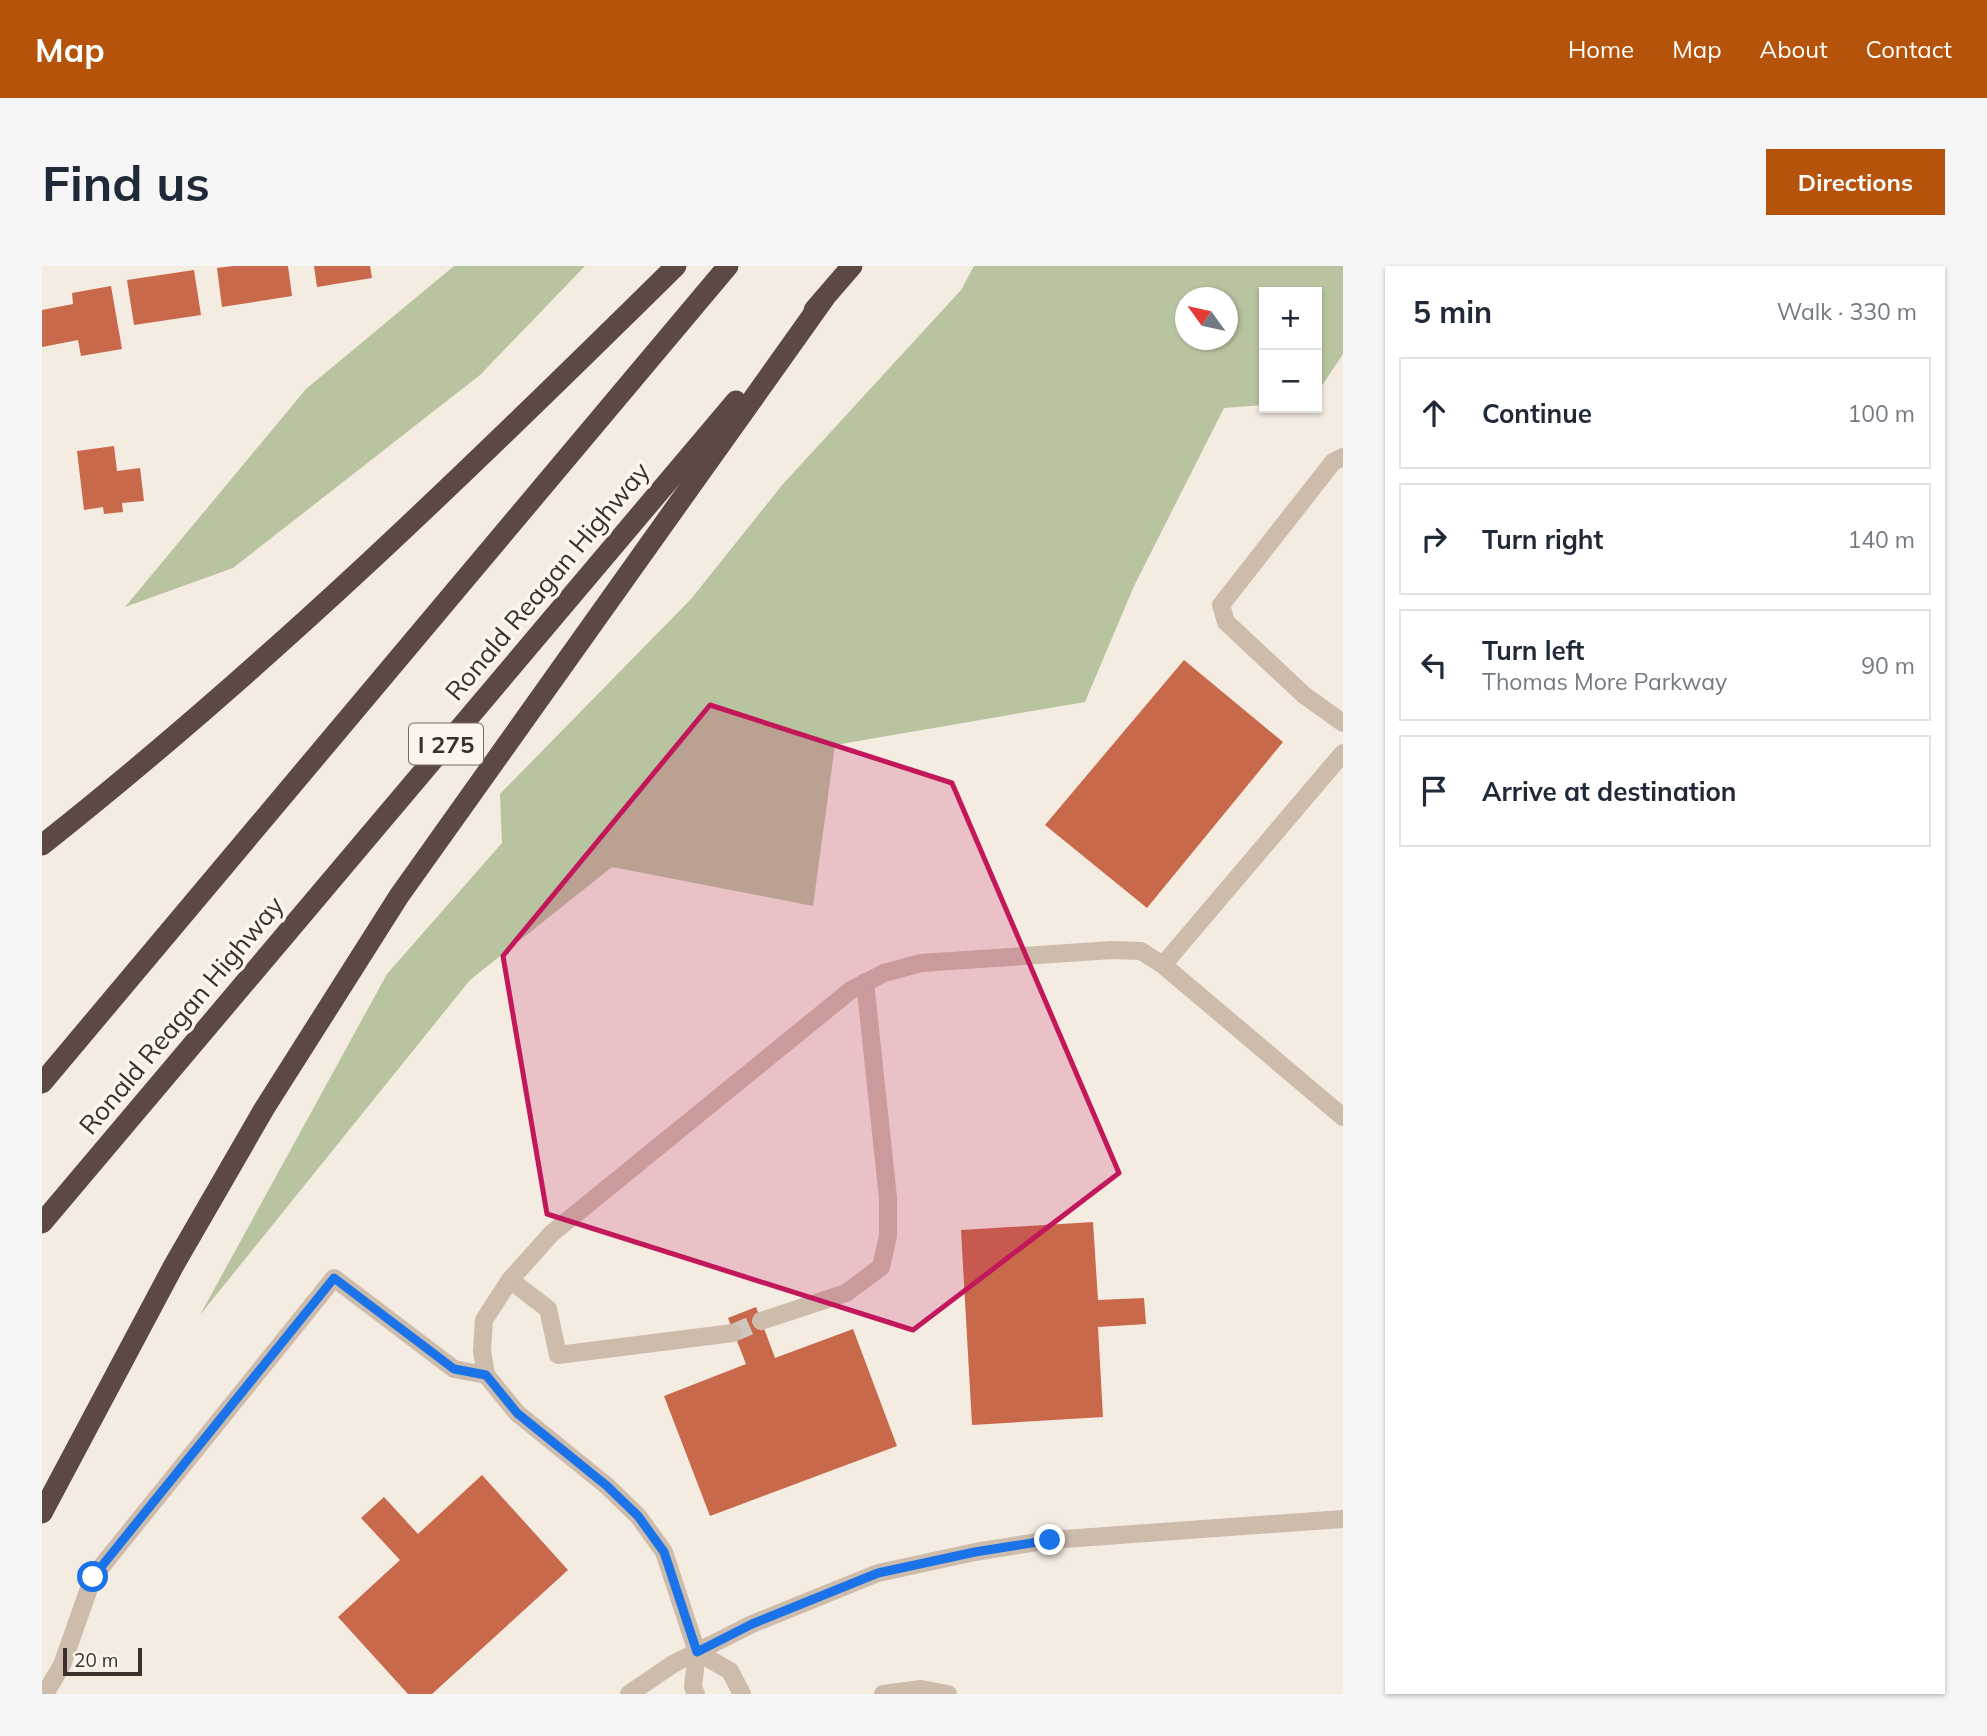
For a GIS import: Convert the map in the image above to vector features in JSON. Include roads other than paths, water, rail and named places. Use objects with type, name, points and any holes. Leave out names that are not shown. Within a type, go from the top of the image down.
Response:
[{"type":"highway","points":[[42,845],[236,683],[471,468],[676,266]]},
{"type":"highway","points":[[42,1083],[728,266]]},
{"type":"highway","name":"Ronald Reagan Highway","points":[[42,1223],[852,266]]},
{"type":"highway","points":[[42,1513],[174,1265],[257,1121],[399,896],[824,299]]},
{"type":"street","points":[[1343,457],[1333,462],[1221,604],[1226,622],[1304,695],[1343,723]]},
{"type":"street","points":[[1163,965],[1343,753]]},
{"type":"street","points":[[696,1694],[693,1687],[697,1652],[664,1552],[638,1516],[607,1486],[517,1413],[486,1375],[482,1351],[484,1320],[510,1280],[551,1234],[851,990],[884,972],[921,963],[1112,950],[1141,951],[1163,965],[1343,1117]]},
{"type":"street","points":[[761,1321],[846,1293],[881,1267],[888,1236],[888,1198],[865,982]]},
{"type":"street","points":[[45,1694],[62,1665],[93,1577],[334,1278],[454,1369],[486,1375]]},
{"type":"street","points":[[510,1280],[548,1310],[558,1355],[733,1333]]},
{"type":"street","points":[[629,1694],[673,1664],[752,1624],[878,1573],[975,1552],[1050,1540],[1343,1519]]},
{"type":"street","points":[[697,1652],[730,1671],[742,1694]]},
{"type":"street","points":[[883,1694],[920,1689],[948,1694]]},
{"type":"tunnel","points":[[733,1333],[761,1321]]}]
